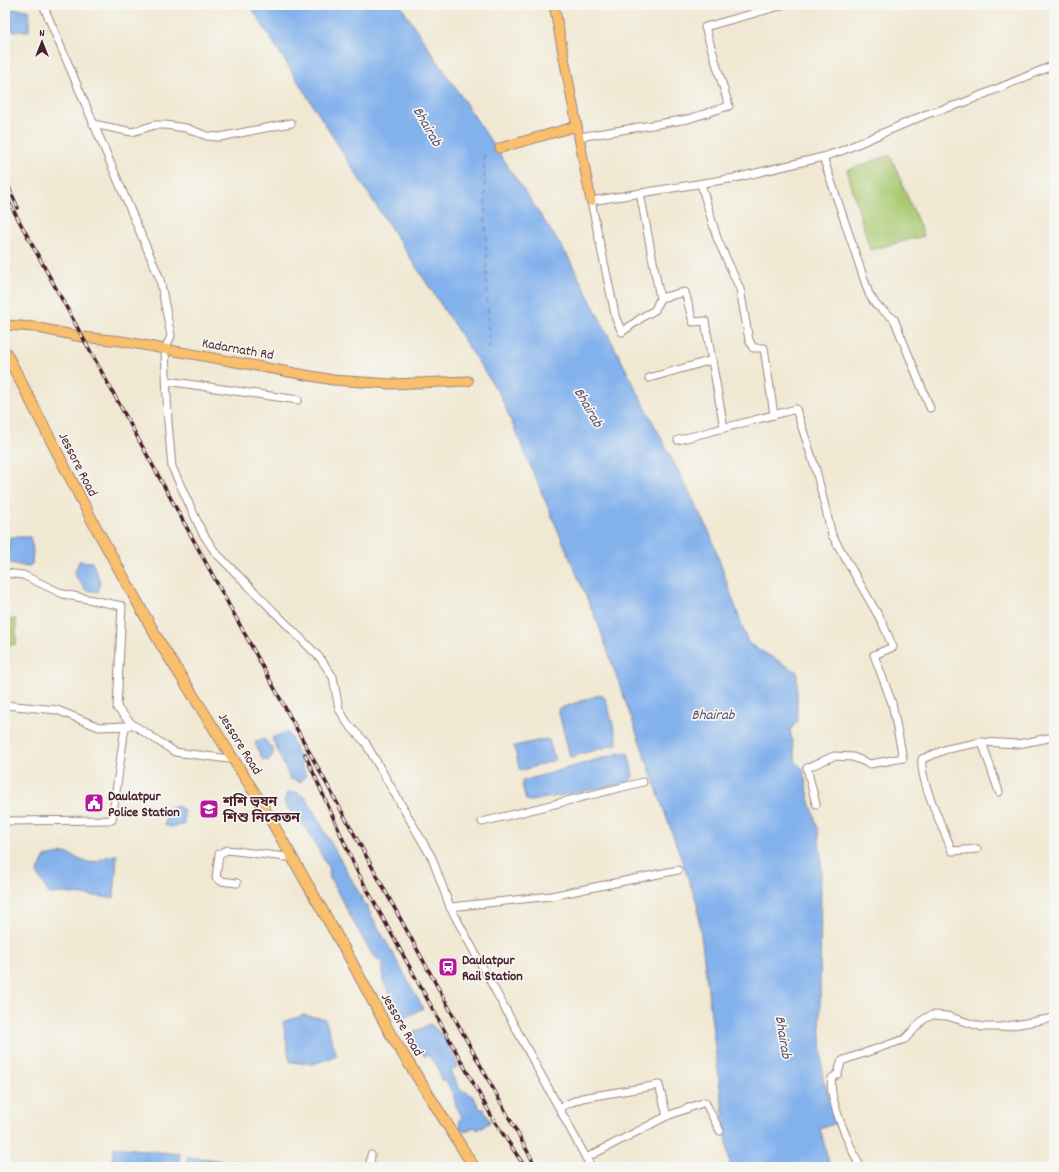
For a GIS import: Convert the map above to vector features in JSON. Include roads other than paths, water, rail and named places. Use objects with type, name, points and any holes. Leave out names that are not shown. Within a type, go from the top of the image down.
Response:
[{"type":"highway","name":"Jessore Road","points":[[5,351],[94,524],[160,643],[254,790],[348,955],[391,1035],[474,1167]]},
{"type":"highway","name":"Jessore Road","points":[[5,363],[98,542],[154,643],[229,759],[391,1043],[466,1167]]},
{"type":"main road","points":[[554,5],[592,201]]},
{"type":"main road","points":[[500,148],[577,126]]},
{"type":"main road","name":"Kadarnath Rd","points":[[5,325],[34,327],[82,337],[121,341],[333,380],[391,384],[468,381]]},
{"type":"street","points":[[43,5],[160,278],[170,336],[165,349],[168,422],[172,467],[202,532],[215,552],[320,658],[333,677],[339,709],[348,724],[365,742],[432,858],[450,907],[560,1107],[591,1167]]},
{"type":"street","points":[[579,137],[688,119],[729,106],[705,26],[780,5]]},
{"type":"street","points":[[640,193],[660,298],[655,310],[622,332],[616,319],[592,201],[640,193],[701,184],[823,157],[842,151],[927,114],[963,103],[1054,65]]},
{"type":"street","points":[[94,124],[132,132],[155,125],[164,125],[186,128],[207,136],[220,137],[291,122]]},
{"type":"street","points":[[823,157],[869,294],[876,305],[894,319],[930,408]]},
{"type":"street","points":[[701,184],[717,238],[740,289],[749,340],[753,348],[764,348],[774,415]]},
{"type":"street","points":[[660,298],[685,292],[693,322],[705,321],[724,428]]},
{"type":"street","points":[[649,378],[712,360]]},
{"type":"street","points":[[166,381],[298,400]]},
{"type":"street","points":[[678,440],[796,409],[816,470],[832,535],[882,622],[893,647],[874,655],[892,703],[903,758],[870,764],[854,757],[834,756],[807,768],[816,804]]},
{"type":"street","points":[[5,573],[23,575],[63,594],[122,606],[116,708],[132,724],[175,752],[229,759]]},
{"type":"street","points":[[5,705],[57,710],[99,727],[124,727],[132,724]]},
{"type":"street","points":[[5,821],[112,820],[124,727]]},
{"type":"street","points":[[977,849],[952,851],[922,771],[922,760],[947,749],[982,742],[1018,744],[1054,737]]},
{"type":"street","points":[[982,742],[999,792]]},
{"type":"street","points":[[482,822],[643,782]]},
{"type":"street","points":[[237,883],[221,881],[216,878],[219,854],[227,850],[286,857]]},
{"type":"street","points":[[450,907],[551,896],[678,870]]},
{"type":"street","points":[[860,1167],[844,1134],[832,1090],[832,1078],[838,1074],[841,1062],[905,1039],[924,1019],[932,1015],[948,1016],[982,1027],[1028,1024],[1054,1018]]},
{"type":"street","points":[[560,1107],[582,1098],[659,1085],[667,1116]]},
{"type":"street","points":[[586,1158],[667,1116],[705,1102],[720,1131]]},
{"type":"street","points":[[370,1167],[371,1155]]},
{"type":"water","name":"Bhairab","points":[[250,5],[400,5],[567,255],[709,531],[748,643],[797,672],[797,722],[790,730],[796,762],[803,769],[809,798],[818,829],[821,858],[820,1017],[823,1079],[838,1123],[820,1128],[830,1167],[730,1167],[697,903],[598,624],[500,395],[377,207]]},
{"type":"water","points":[[12,9],[29,10],[29,31],[12,31]]},
{"type":"water","points":[[10,537],[30,537],[33,550],[32,564],[27,567],[7,562]]},
{"type":"water","points":[[79,561],[92,562],[100,581],[98,592],[86,590],[74,574]]},
{"type":"water","points":[[602,695],[606,700],[617,739],[617,744],[570,757],[558,709]]},
{"type":"water","points":[[287,732],[293,742],[306,775],[301,782],[290,779],[272,738]]},
{"type":"water","points":[[264,739],[273,748],[273,755],[268,761],[262,759],[255,743],[258,740]]},
{"type":"water","points":[[546,739],[549,740],[555,760],[520,771],[514,746]]},
{"type":"water","points":[[624,752],[628,753],[633,776],[630,781],[531,801],[526,800],[522,781]]},
{"type":"water","points":[[295,792],[306,798],[423,1008],[403,1019],[383,981],[383,964],[372,954],[354,923],[330,878],[328,867],[308,831],[286,806],[284,801],[288,793]]},
{"type":"water","points":[[178,806],[184,810],[184,825],[171,827],[165,825],[166,809]]},
{"type":"water","points":[[65,853],[86,862],[93,862],[117,855],[114,898],[63,893],[49,894],[37,873],[45,857]]},
{"type":"water","points":[[304,1015],[325,1019],[337,1056],[313,1064],[290,1062],[283,1022]]},
{"type":"water","points":[[430,1024],[441,1034],[450,1048],[458,1066],[450,1072],[461,1091],[471,1094],[480,1109],[484,1109],[490,1122],[478,1130],[474,1127],[464,1132],[460,1128],[459,1120],[462,1117],[456,1106],[453,1094],[445,1081],[441,1080],[438,1067],[428,1055],[424,1056],[419,1047],[412,1049],[410,1046],[414,1032]]},
{"type":"water","points":[[114,1147],[180,1154],[179,1167],[111,1167]]},
{"type":"water","points":[[188,1157],[253,1164],[252,1167],[185,1167]]},
{"type":"railway","points":[[5,179],[18,208]]},
{"type":"railway","points":[[5,195],[536,1167]]},
{"type":"railway","points":[[305,754],[357,871],[493,1119],[525,1167]]},
{"type":"place","name":"Daulatpur Police Station","points":[[94,803]]},
{"type":"place","name":"শশি ভূষন শিশু নিকেতন","points":[[209,809]]},
{"type":"place","name":"Daulatpur Rail Station","points":[[448,967]]}]
